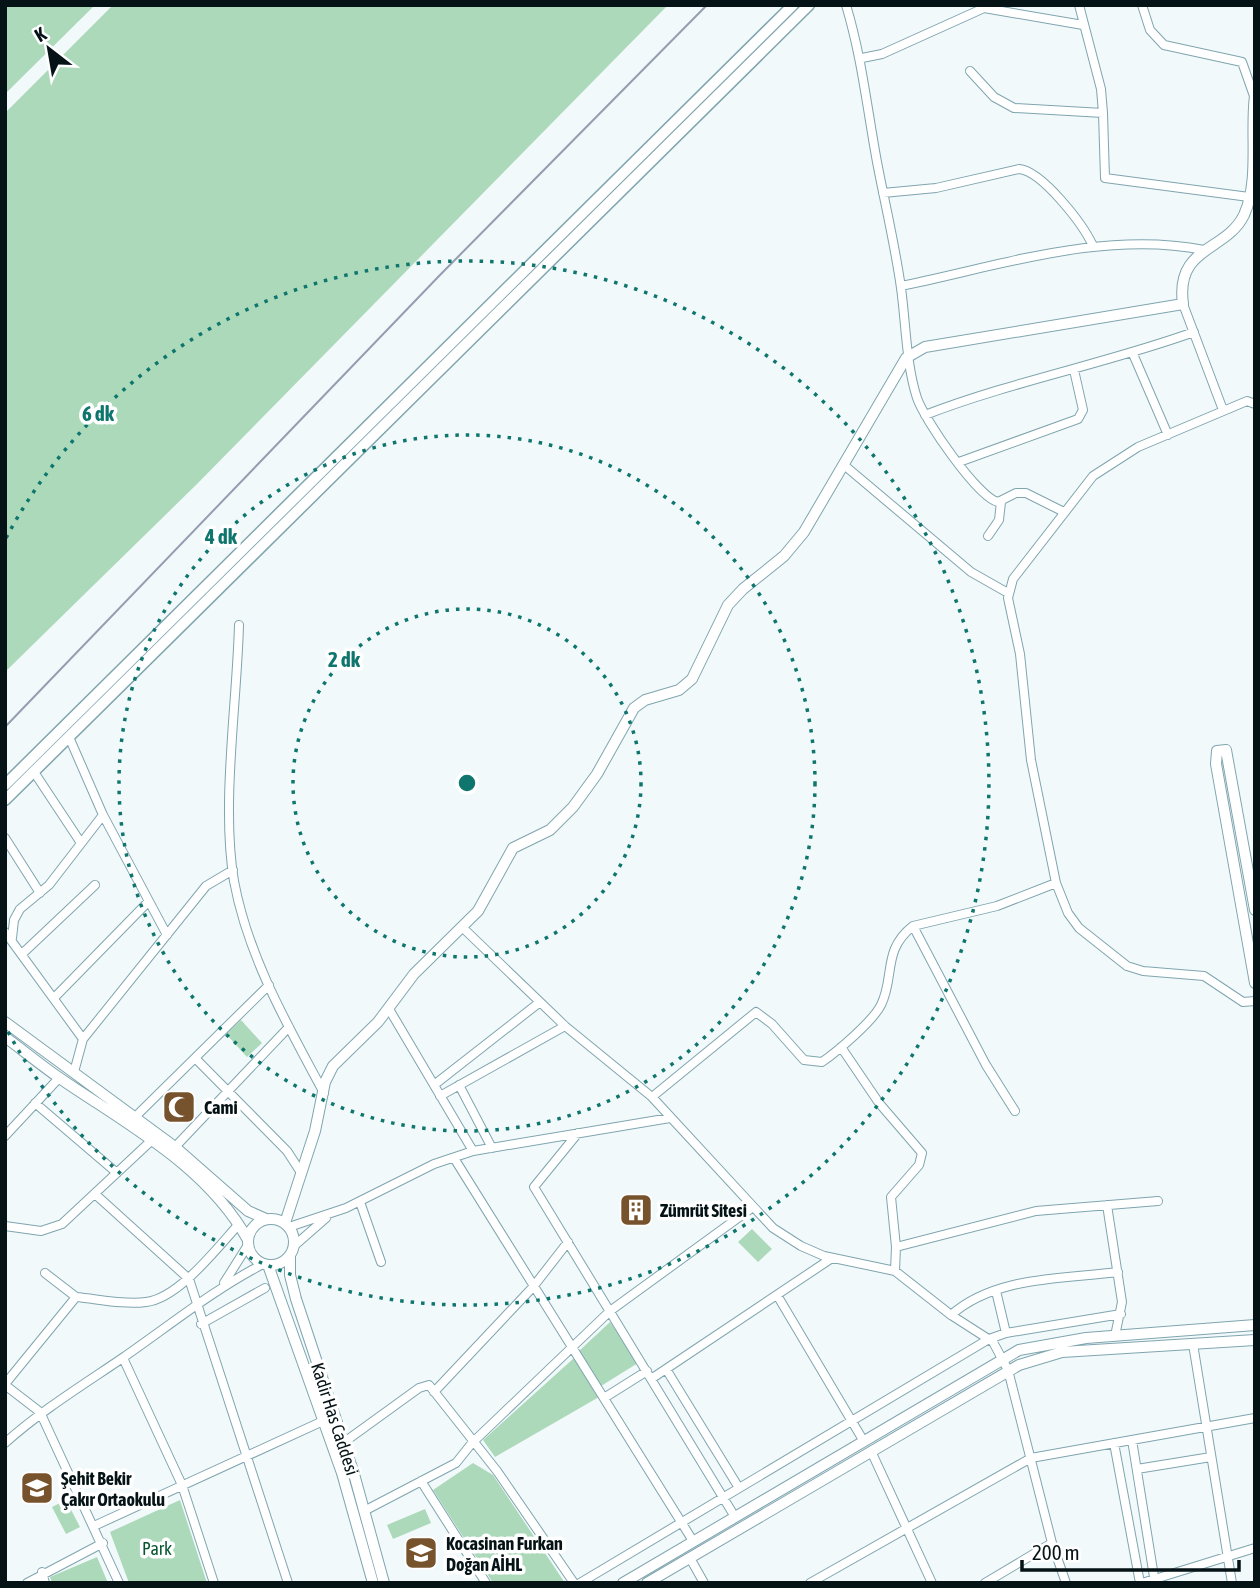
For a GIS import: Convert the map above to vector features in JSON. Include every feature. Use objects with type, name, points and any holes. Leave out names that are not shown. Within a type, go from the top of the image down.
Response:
[{"type":"main road","points":[[5,785],[793,5]]},
{"type":"main road","points":[[5,800],[809,5]]},
{"type":"street","points":[[846,5],[862,58],[917,397],[925,415],[989,499],[1001,502],[1016,493],[1026,493],[1064,512]]},
{"type":"street","points":[[1079,5],[1101,89],[1105,178],[1249,197]]},
{"type":"street","points":[[1142,5],[1150,30],[1164,45],[1242,62],[1248,71],[1254,96],[1249,197],[1237,225],[1204,250],[1187,272],[1182,292],[1223,410]]},
{"type":"street","points":[[862,58],[894,49],[984,8],[1083,25]]},
{"type":"street","points":[[970,71],[994,97],[1014,108],[1103,113]]},
{"type":"street","points":[[883,193],[936,188],[1018,169],[1027,171],[1042,180],[1080,225],[1093,246]]},
{"type":"street","points":[[901,286],[1093,246],[1146,243],[1204,250]]},
{"type":"street","points":[[292,1250],[287,1225],[300,1171],[315,1131],[327,1076],[337,1060],[369,1032],[415,974],[485,902],[513,848],[555,826],[581,797],[634,708],[645,700],[679,690],[692,679],[728,605],[797,542],[910,354],[925,347],[1184,304]]},
{"type":"street","points":[[925,415],[971,397],[1133,354],[1194,332]]},
{"type":"street","points":[[1133,354],[1168,435]]},
{"type":"street","points":[[959,462],[1078,419],[1083,410],[1074,370]]},
{"type":"street","points":[[1255,404],[1247,401],[1223,410],[1138,447],[1103,469],[1064,512],[1013,579],[1008,593],[1008,608],[1020,654],[1031,760],[1056,883],[1073,921],[1120,963],[1143,971],[1198,974],[1215,981],[1243,1002],[1255,1001]]},
{"type":"street","points":[[844,465],[971,572],[1008,593]]},
{"type":"street","points":[[988,536],[999,520],[1001,502]]},
{"type":"street","points":[[239,625],[230,838],[233,870],[241,909],[269,985],[324,1093]]},
{"type":"street","points":[[69,737],[103,815],[167,935]]},
{"type":"street","points":[[1255,910],[1226,750],[1217,751],[1216,764],[1255,983]]},
{"type":"street","points":[[34,772],[81,843]]},
{"type":"street","points":[[83,1039],[8,935],[17,914],[40,893],[103,815]]},
{"type":"street","points":[[5,838],[40,893]]},
{"type":"street","points":[[74,1072],[83,1039],[209,882],[233,870]]},
{"type":"street","points":[[652,1097],[756,1012],[772,1024],[808,1062],[822,1062],[880,1008],[892,956],[904,935],[914,926],[997,906],[1056,883]]},
{"type":"street","points":[[23,953],[95,884]]},
{"type":"street","points":[[54,998],[148,902]]},
{"type":"street","points":[[914,926],[986,1065],[1015,1111]]},
{"type":"street","points":[[462,927],[565,1026],[652,1097],[753,1207],[790,1240],[832,1258],[895,1271],[951,1315],[989,1339],[1003,1357],[1008,1370],[1052,1543],[1066,1583]]},
{"type":"street","points":[[134,1118],[269,985]]},
{"type":"street","points":[[433,1085],[540,1002]]},
{"type":"street","points":[[389,1009],[473,1152]]},
{"type":"street","points":[[5,1022],[175,1147],[240,1205],[266,1219],[287,1225],[331,1214],[434,1164],[473,1152],[670,1118]]},
{"type":"street","points":[[440,1096],[565,1026]]},
{"type":"street","points":[[175,1147],[289,1027]]},
{"type":"street","points":[[5,1037],[59,1078],[152,1140],[211,1191],[239,1224],[254,1258],[265,1264]]},
{"type":"street","points":[[841,1046],[879,1103],[922,1153],[919,1164],[891,1197],[896,1247],[895,1271]]},
{"type":"street","points":[[195,1058],[287,1151],[300,1171]]},
{"type":"street","points":[[5,1136],[59,1078]]},
{"type":"street","points":[[459,1085],[492,1148]]},
{"type":"street","points":[[35,1103],[117,1173]]},
{"type":"street","points":[[578,1133],[534,1187],[735,1517]]},
{"type":"street","points":[[5,1226],[37,1231],[52,1229],[67,1220],[152,1140]]},
{"type":"street","points":[[454,1158],[571,1349],[694,1541]]},
{"type":"street","points":[[95,1194],[189,1279],[201,1324],[288,1583]]},
{"type":"street","points":[[360,1202],[382,1262]]},
{"type":"street","points":[[896,1247],[1036,1211],[1158,1202]]},
{"type":"street","points":[[1107,1205],[1118,1272],[1121,1314],[1115,1336]]},
{"type":"street","points":[[364,1511],[456,1463],[472,1443],[610,1311],[753,1207]]},
{"type":"street","points":[[5,1443],[40,1412],[123,1358],[222,1285],[265,1264],[278,1264],[331,1214]]},
{"type":"street","points":[[222,1285],[248,1242],[253,1226],[266,1219]]},
{"type":"street","points":[[46,1273],[76,1297],[146,1302],[162,1297],[189,1279],[239,1224]]},
{"type":"street","points":[[434,1392],[533,1287],[568,1242]]},
{"type":"street","name":"Kadir Has Caddesi","points":[[292,1250],[290,1275],[296,1299],[343,1443],[384,1583]]},
{"type":"street","points":[[604,1398],[666,1369],[832,1258]]},
{"type":"street","name":"Kadir Has Caddesi","points":[[265,1264],[323,1421],[369,1581]]},
{"type":"street","points":[[951,1315],[970,1301],[1021,1284],[1118,1272]]},
{"type":"street","points":[[201,1324],[265,1288]]},
{"type":"street","points":[[996,1291],[1006,1333]]},
{"type":"street","points":[[777,1295],[863,1440]]},
{"type":"street","points":[[76,1297],[5,1384],[40,1412],[119,1583]]},
{"type":"street","points":[[580,1583],[989,1339],[1006,1333],[1121,1314]]},
{"type":"street","points":[[623,1583],[1003,1357],[1040,1344],[1255,1325]]},
{"type":"street","points":[[647,1583],[1008,1370],[1062,1352],[1255,1340]]},
{"type":"street","points":[[1193,1344],[1232,1583]]},
{"type":"street","points":[[123,1358],[182,1485],[214,1583]]},
{"type":"street","points":[[666,1369],[739,1488]]},
{"type":"street","points":[[343,1443],[419,1388],[429,1385],[472,1443],[497,1471],[574,1583]]},
{"type":"street","points":[[810,1583],[1031,1458],[1255,1418]]},
{"type":"street","points":[[94,1526],[323,1421]]},
{"type":"street","points":[[1132,1440],[1154,1581]]},
{"type":"street","points":[[1114,1443],[1141,1583],[1255,1548]]},
{"type":"street","points":[[871,1451],[932,1583]]},
{"type":"street","points":[[1137,1469],[1211,1457]]},
{"type":"street","points":[[421,1481],[486,1583]]},
{"type":"street","points":[[985,1583],[1052,1543]]},
{"type":"street","points":[[27,1583],[42,1572],[103,1544]]},
{"type":"street","points":[[690,1558],[704,1583]]},
{"type":"street","points":[[42,1572],[45,1583]]},
{"type":"green space","points":[[5,5],[95,5],[5,94]]},
{"type":"green space","points":[[113,5],[668,5],[197,484],[5,672],[5,113]]},
{"type":"green space","points":[[241,1020],[262,1043],[247,1057],[226,1034]]},
{"type":"green space","points":[[752,1229],[772,1249],[758,1262],[738,1242]]},
{"type":"green space","points":[[610,1322],[638,1363],[601,1386],[579,1351]]},
{"type":"green space","points":[[574,1358],[599,1397],[495,1457],[483,1440]]},
{"type":"green space","points":[[473,1463],[493,1475],[565,1583],[493,1583],[433,1490]]},
{"type":"green space","points":[[66,1500],[80,1527],[66,1534],[52,1507]]},
{"type":"green space","name":"Park","points":[[180,1500],[207,1583],[129,1583],[110,1532]]},
{"type":"green space","points":[[425,1509],[431,1523],[393,1539],[387,1525]]},
{"type":"green space","name":"Park","points":[[97,1557],[108,1583],[52,1583],[50,1577]]},
{"type":"waterway","points":[[5,727],[440,275],[707,5]]},
{"type":"place","name":"Cami","points":[[179,1107]]},
{"type":"place","name":"Zümrüt Sitesi","points":[[636,1210]]},
{"type":"place","name":"Şehit Bekir Çakır Ortaokulu","points":[[37,1488]]},
{"type":"place","name":"Kocasinan Furkan Doğan AİHL","points":[[421,1553]]}]
